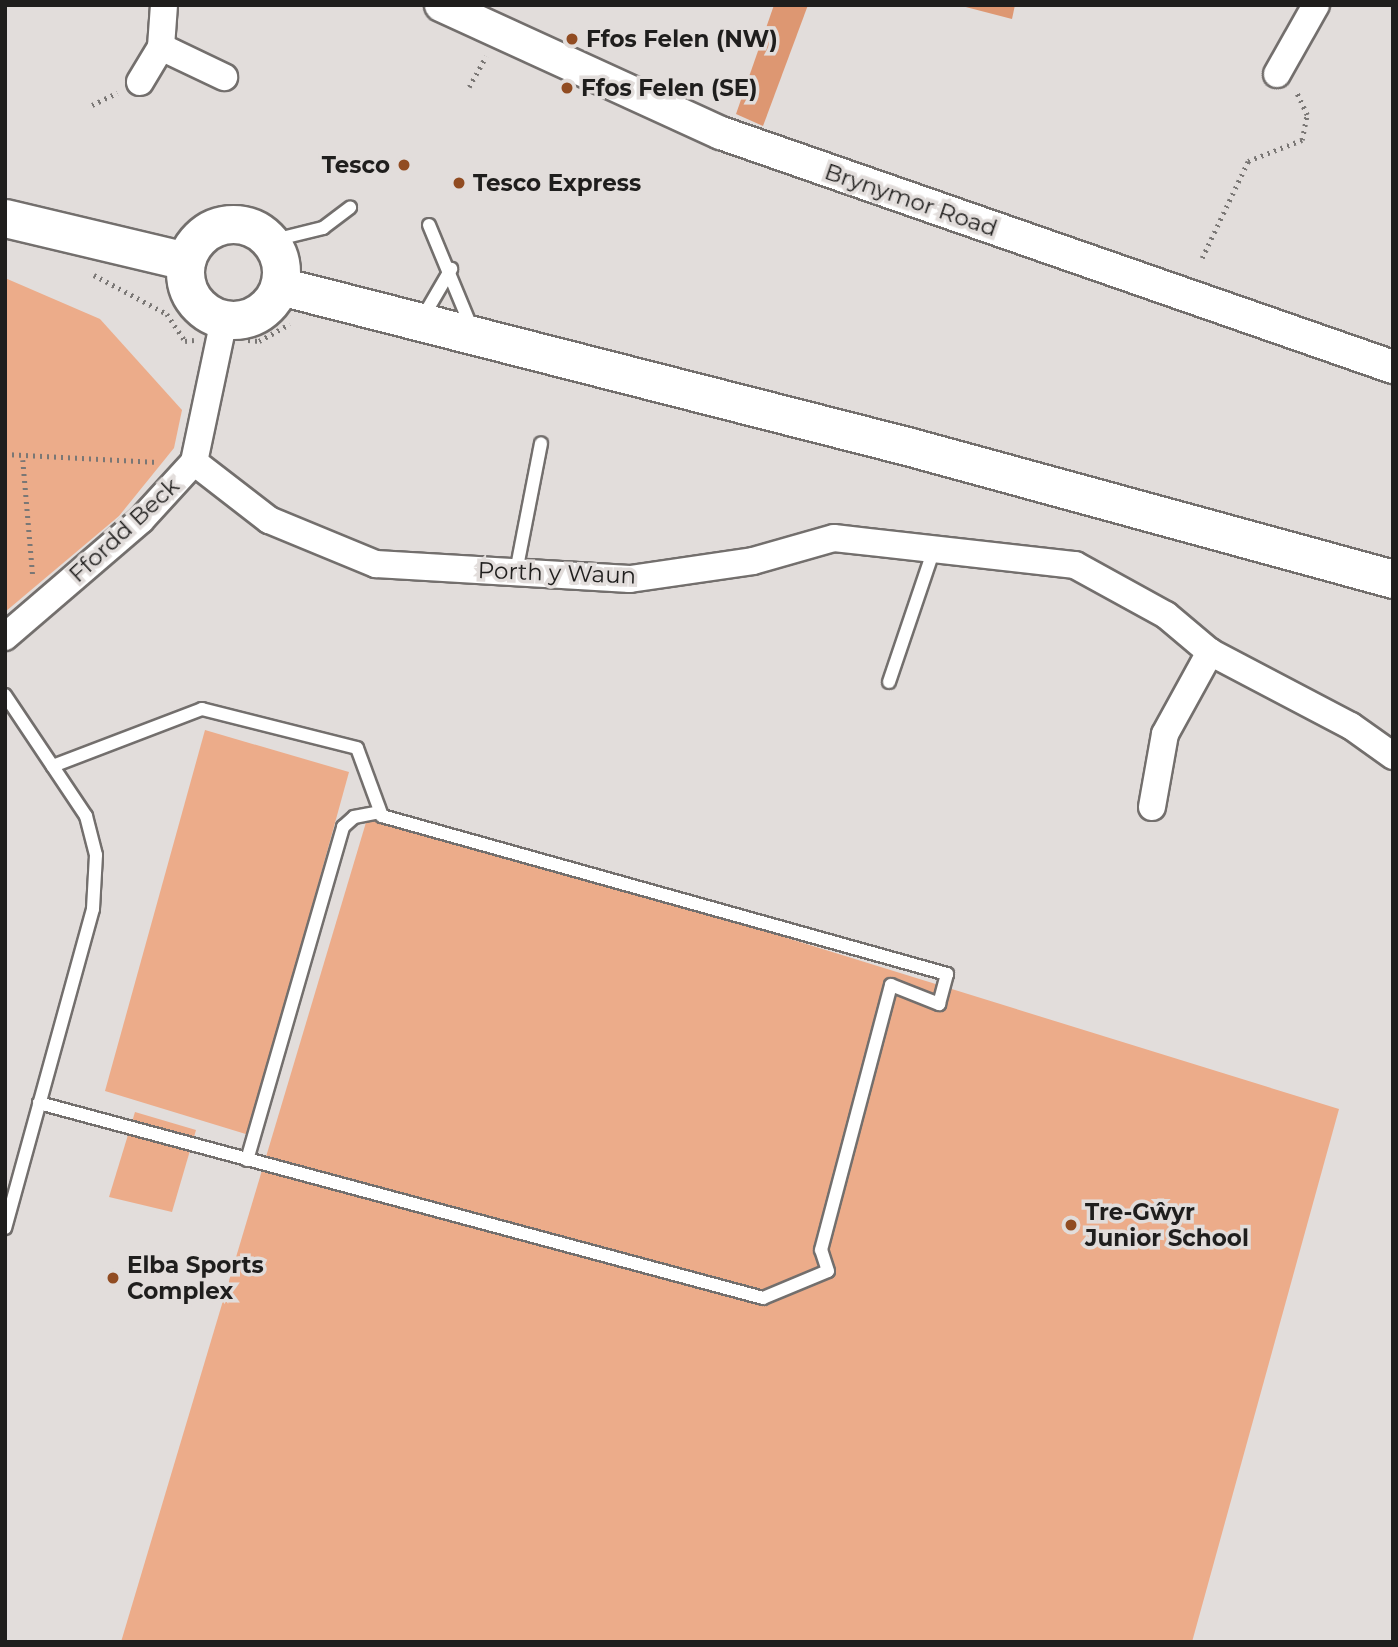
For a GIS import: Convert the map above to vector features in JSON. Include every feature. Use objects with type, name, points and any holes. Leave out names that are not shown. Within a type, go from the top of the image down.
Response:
[{"type":"main road","points":[[5,218],[186,261]]},
{"type":"main road","points":[[222,226],[245,226],[270,241],[282,270],[280,286],[265,310],[224,320],[197,305],[185,277],[186,261],[202,236],[222,226]]},
{"type":"main road","points":[[280,286],[474,333],[1393,579]]},
{"type":"street","points":[[140,82],[161,47],[164,5]]},
{"type":"street","name":"Brynymor Road","points":[[441,5],[721,133],[1393,367]]},
{"type":"street","points":[[1286,80],[1316,5]]},
{"type":"street","points":[[161,47],[224,77]]},
{"type":"street","name":"Ffordd Beck","points":[[5,637],[141,520],[194,462],[224,320]]},
{"type":"street","name":"Porth y Waun","points":[[194,462],[269,520],[376,564],[630,579],[753,561],[834,538],[1075,565],[1166,615],[1210,652],[1352,726],[1393,756]]},
{"type":"street","points":[[1152,807],[1165,734],[1210,652]]},
{"type":"lane","points":[[270,241],[323,228],[350,208]]},
{"type":"lane","points":[[429,225],[451,269],[474,333]]},
{"type":"lane","points":[[421,320],[451,269]]},
{"type":"lane","points":[[516,572],[541,443]]},
{"type":"lane","points":[[889,682],[934,549]]},
{"type":"lane","points":[[5,695],[86,816],[96,855],[93,909],[5,1228]]},
{"type":"lane","points":[[53,766],[202,709],[357,748],[380,812]]},
{"type":"lane","points":[[39,1103],[247,1160],[763,1298],[828,1271],[821,1250],[891,985],[939,1004],[947,974],[380,812],[354,817],[343,827],[247,1160]]},
{"type":"path","points":[[1202,258],[1248,160],[1302,140],[1307,115],[1286,80]]},
{"type":"path","points":[[5,454],[23,460],[194,462]]},
{"type":"path","points":[[23,460],[36,611]]},
{"type":"shaded area","points":[[774,5],[808,5],[763,126],[736,114]]},
{"type":"shaded area","points":[[958,5],[1015,5],[1012,19]]},
{"type":"shaded area","points":[[5,278],[100,319],[182,410],[174,448],[119,516],[5,612]]},
{"type":"shaded area","points":[[205,730],[349,772],[249,1135],[105,1091]]},
{"type":"shaded area","points":[[370,809],[1339,1109],[1192,1642],[121,1642]]},
{"type":"shaded area","points":[[135,1112],[196,1130],[172,1212],[109,1197]]},
{"type":"place","name":"Ffos Felen (NW)","points":[[572,39]]},
{"type":"place","name":"Ffos Felen (SE)","points":[[567,88]]},
{"type":"place","name":"Tesco","points":[[404,165]]},
{"type":"place","name":"Tesco Express","points":[[459,183]]},
{"type":"place","name":"Tre-Gŵyr Junior School","points":[[1071,1225]]},
{"type":"place","name":"Elba Sports Complex","points":[[113,1278]]}]
